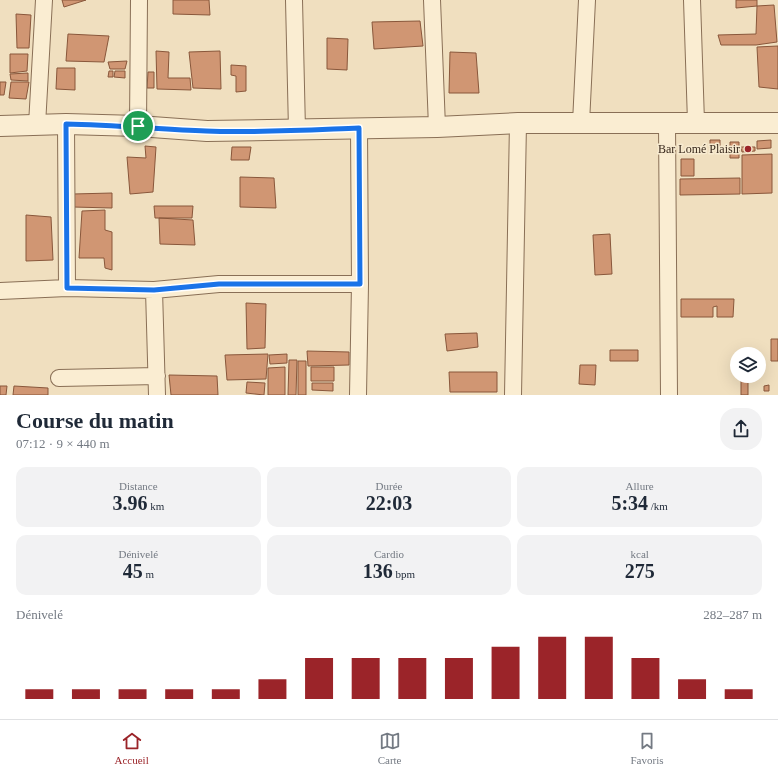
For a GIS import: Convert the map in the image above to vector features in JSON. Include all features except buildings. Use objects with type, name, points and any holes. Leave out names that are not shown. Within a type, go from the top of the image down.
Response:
[{"type":"street","points":[[37,125],[44,0]]},
{"type":"street","points":[[138,126],[139,0]]},
{"type":"street","points":[[294,0],[297,130]]},
{"type":"street","points":[[432,0],[437,127]]},
{"type":"street","points":[[582,123],[587,0]]},
{"type":"street","points":[[692,0],[696,122]]},
{"type":"street","points":[[0,126],[66,124],[138,126],[207,131],[437,127],[518,123],[778,123]]},
{"type":"street","points":[[514,395],[518,123]]},
{"type":"street","points":[[66,124],[67,288]]},
{"type":"street","points":[[667,124],[669,395]]},
{"type":"street","points":[[358,395],[360,284],[359,128]]},
{"type":"street","points":[[0,291],[67,288],[154,290],[219,284],[360,284]]},
{"type":"street","points":[[154,290],[158,376],[157,395]]},
{"type":"street","points":[[59,378],[158,376]]},
{"type":"place","name":"Bar Lomé Plaisir","points":[[748,149]]},
{"type":"route","points":[[66,124],[138,126],[207,131],[359,128],[360,284],[219,284],[154,290],[67,288],[66,124]]}]
